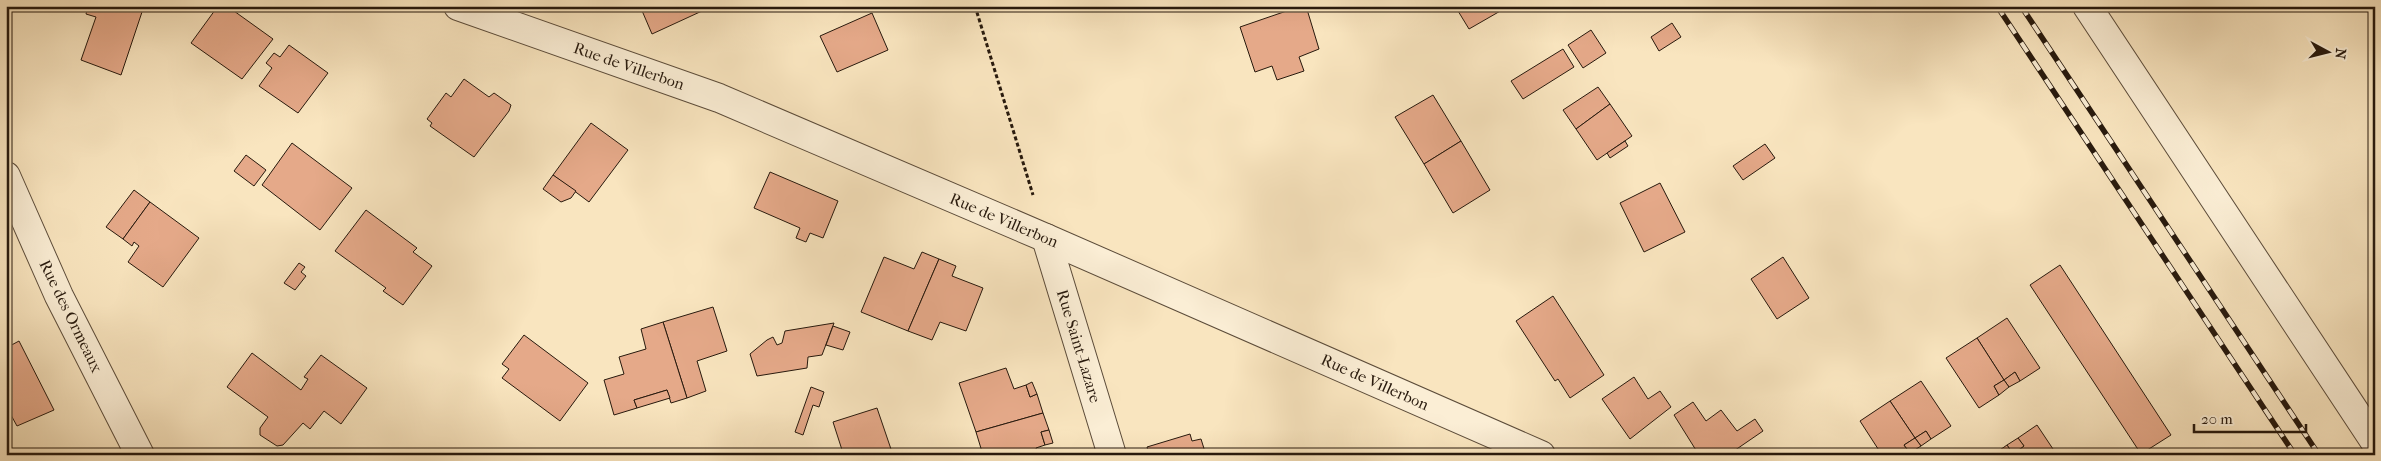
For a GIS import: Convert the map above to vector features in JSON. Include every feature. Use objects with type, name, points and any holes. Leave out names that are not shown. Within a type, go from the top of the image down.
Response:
[{"type":"street","name":"Rue de Villerbon","points":[[458,6],[719,98],[1046,238],[1540,455]]},
{"type":"street","points":[[2087,6],[2375,442]]},
{"type":"street","name":"Rue des Ormeaux","points":[[6,176],[59,296],[140,455]]},
{"type":"street","name":"Rue Saint-Lazare","points":[[1046,238],[1112,455]]},
{"type":"path","points":[[975,6],[1046,238]]},
{"type":"building","points":[[88,6],[144,6],[121,75],[81,60],[96,17],[86,14]]},
{"type":"building","points":[[218,6],[227,6],[273,39],[242,79],[191,43]]},
{"type":"building","points":[[640,6],[700,6],[702,11],[652,34]]},
{"type":"building","points":[[1301,6],[1306,6],[1319,49],[1299,57],[1304,71],[1277,80],[1272,66],[1255,72],[1240,27]]},
{"type":"building","points":[[1455,6],[1509,6],[1469,29]]},
{"type":"building","points":[[872,13],[888,50],[837,72],[820,36]]},
{"type":"building","points":[[1672,23],[1681,37],[1659,51],[1651,37]]},
{"type":"building","points":[[1591,30],[1606,53],[1583,68],[1568,45]]},
{"type":"building","points":[[289,45],[328,73],[298,113],[259,86],[272,68],[266,63],[274,53],[280,57]]},
{"type":"building","points":[[1563,49],[1574,67],[1523,99],[1511,81]]},
{"type":"building","points":[[464,79],[489,97],[494,93],[511,105],[509,111],[474,157],[430,126],[432,123],[427,119],[446,93],[451,97]]},
{"type":"building","points":[[1598,87],[1610,104],[1576,129],[1563,110]]},
{"type":"building","points":[[1433,95],[1461,141],[1424,164],[1395,117]]},
{"type":"building","points":[[1610,104],[1632,136],[1597,160],[1576,129]]},
{"type":"building","points":[[591,123],[628,150],[589,202],[553,175]]},
{"type":"building","points":[[1461,141],[1490,190],[1453,213],[1424,164]]},
{"type":"building","points":[[1625,141],[1628,146],[1610,158],[1607,153]]},
{"type":"building","points":[[292,143],[352,188],[320,230],[262,185]]},
{"type":"building","points":[[1765,144],[1775,158],[1743,180],[1733,166]]},
{"type":"building","points":[[246,155],[266,170],[254,186],[234,171]]},
{"type":"building","points":[[770,172],[838,201],[823,238],[810,233],[806,242],[796,238],[800,228],[754,208]]},
{"type":"building","points":[[553,175],[576,191],[571,198],[561,202],[543,189]]},
{"type":"building","points":[[1660,183],[1685,232],[1644,252],[1620,203]]},
{"type":"building","points":[[134,190],[150,202],[123,239],[106,227]]},
{"type":"building","points":[[150,202],[199,238],[163,287],[128,262],[139,246],[134,242],[132,246],[123,239]]},
{"type":"building","points":[[366,210],[417,248],[413,252],[432,266],[403,305],[383,291],[386,288],[335,251]]},
{"type":"building","points":[[922,252],[939,259],[908,331],[861,312],[884,257],[914,269]]},
{"type":"building","points":[[1783,257],[1809,298],[1777,319],[1751,279]]},
{"type":"building","points":[[939,259],[956,266],[952,276],[983,288],[966,331],[940,322],[932,340],[908,331]]},
{"type":"building","points":[[299,263],[305,267],[301,272],[306,276],[295,290],[284,283]]},
{"type":"building","points":[[2060,265],[2171,435],[2141,454],[2030,285]]},
{"type":"building","points":[[1553,296],[1604,375],[1570,398],[1558,379],[1555,381],[1516,321]]},
{"type":"building","points":[[713,307],[727,351],[697,361],[706,391],[687,398],[663,322]]},
{"type":"building","points":[[2007,318],[2040,368],[2020,381],[2015,372],[2004,380],[1977,338]]},
{"type":"building","points":[[663,322],[687,398],[671,403],[667,390],[634,400],[637,408],[614,415],[604,380],[624,374],[619,357],[646,349],[641,329]]},
{"type":"building","points":[[834,323],[822,355],[808,357],[807,368],[757,376],[750,354],[767,340],[773,337],[777,345],[782,343],[785,331]]},
{"type":"building","points":[[833,326],[850,332],[843,350],[826,345]]},
{"type":"building","points":[[524,335],[588,383],[560,421],[502,378],[509,369],[502,364]]},
{"type":"building","points":[[1977,338],[2004,380],[1994,386],[1999,395],[1979,408],[1946,358]]},
{"type":"building","points":[[19,341],[54,410],[17,426],[6,406],[6,348]]},
{"type":"building","points":[[252,353],[301,390],[308,379],[304,377],[321,355],[367,388],[341,424],[324,411],[310,429],[303,423],[283,445],[277,446],[260,435],[260,428],[268,417],[227,387]]},
{"type":"building","points":[[1006,368],[1014,389],[1026,385],[1030,397],[1037,394],[1043,413],[976,432],[959,383]]},
{"type":"building","points":[[2015,372],[2020,381],[2009,387],[2004,380]]},
{"type":"building","points":[[1634,377],[1648,399],[1660,391],[1671,407],[1630,439],[1602,399]]},
{"type":"building","points":[[2004,380],[2009,387],[1999,395],[1994,386]]},
{"type":"building","points":[[1921,381],[1951,426],[1931,439],[1926,431],[1915,438],[1890,401]]},
{"type":"building","points":[[1032,382],[1037,394],[1030,397],[1026,385]]},
{"type":"building","points":[[811,387],[824,392],[819,407],[813,405],[803,435],[795,432]]},
{"type":"building","points":[[667,390],[670,398],[637,408],[634,400]]},
{"type":"building","points":[[1890,401],[1915,438],[1904,445],[1910,453],[1908,455],[1882,455],[1860,421]]},
{"type":"building","points":[[1693,402],[1706,421],[1721,410],[1737,431],[1755,419],[1763,431],[1728,455],[1699,455],[1674,415]]},
{"type":"building","points":[[877,408],[893,455],[838,455],[843,453],[833,422]]},
{"type":"building","points":[[1043,413],[1049,430],[1041,432],[1045,445],[1036,448],[1038,455],[983,455],[976,432]]},
{"type":"building","points":[[2037,425],[2057,455],[2013,455],[2024,446],[2018,438]]},
{"type":"building","points":[[1049,430],[1053,443],[1045,445],[1041,432]]},
{"type":"building","points":[[1926,431],[1931,439],[1921,446],[1915,438]]},
{"type":"building","points":[[1190,434],[1192,441],[1201,439],[1206,455],[1149,455],[1147,447]]},
{"type":"building","points":[[1915,438],[1921,446],[1910,453],[1904,445]]},
{"type":"building","points":[[2018,438],[2024,446],[2013,454],[2007,445]]},
{"type":"building","points":[[2007,445],[2013,454],[1998,455],[1997,452]]},
{"type":"railway","points":[[1997,6],[2295,455]]},
{"type":"railway","points":[[2021,6],[2319,455]]}]
